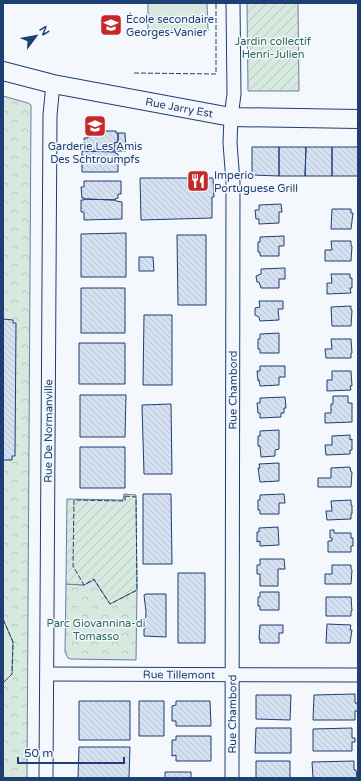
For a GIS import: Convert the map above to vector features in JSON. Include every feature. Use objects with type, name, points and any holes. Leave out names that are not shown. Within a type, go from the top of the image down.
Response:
[{"type":"main road","name":"Rue Jarry Est","points":[[3,71],[53,84],[231,117],[358,119]]},
{"type":"street","name":"Rue Chambord","points":[[232,778],[233,182],[230,152],[231,117],[234,94],[233,3]]},
{"type":"street","name":"Rue De Normanville","points":[[46,778],[50,115],[53,84]]},
{"type":"street","name":"Rue Tillemont","points":[[47,674],[358,675]]},
{"type":"green space","points":[[148,3],[207,3],[208,31],[148,31]]},
{"type":"green space","name":"Jardin collectif Henri-Julien","points":[[247,3],[298,3],[299,91],[248,91]]},
{"type":"green space","points":[[3,96],[31,105],[27,778],[3,778]]},
{"type":"green space","points":[[124,494],[136,495],[137,590],[110,604],[94,580],[84,585],[66,584],[67,499],[123,500]]},
{"type":"green space","name":"Parc Giovannina-di Tomasso","points":[[94,579],[110,603],[137,590],[136,660],[68,658],[65,652],[66,584],[84,585]]},
{"type":"green space","points":[[3,619],[13,642],[12,674],[3,683]]},
{"type":"building","points":[[88,131],[116,131],[116,133],[118,133],[118,142],[114,143],[114,151],[85,151],[84,138],[88,138]]},
{"type":"building","points":[[118,133],[125,133],[126,151],[114,151],[114,143],[118,142]]},
{"type":"building","points":[[252,147],[279,147],[279,176],[252,175]]},
{"type":"building","points":[[279,147],[306,147],[305,176],[279,176]]},
{"type":"building","points":[[306,147],[332,147],[332,176],[305,176]]},
{"type":"building","points":[[332,147],[358,147],[358,176],[332,176]]},
{"type":"building","points":[[82,151],[115,152],[118,154],[118,172],[82,172]]},
{"type":"building","points":[[140,178],[213,178],[214,197],[212,197],[212,218],[141,220]]},
{"type":"building","points":[[84,181],[121,181],[121,194],[118,194],[118,198],[115,199],[116,200],[84,199],[82,198],[81,187],[84,187]]},
{"type":"building","points":[[81,200],[116,200],[122,202],[122,219],[84,220],[84,212],[81,212]]},
{"type":"building","points":[[281,204],[282,212],[279,212],[279,223],[259,224],[259,219],[256,219],[255,210],[259,210],[259,205]]},
{"type":"building","points":[[332,209],[351,209],[351,213],[353,213],[351,229],[331,229]]},
{"type":"building","points":[[126,233],[126,277],[81,277],[81,234]]},
{"type":"building","points":[[177,235],[206,235],[206,305],[178,305]]},
{"type":"building","points":[[284,236],[284,246],[279,246],[279,256],[260,256],[260,252],[258,252],[258,242],[260,242],[260,237]]},
{"type":"building","points":[[331,241],[351,241],[351,261],[325,261],[325,250],[332,250]]},
{"type":"building","points":[[139,257],[153,257],[154,271],[139,271]]},
{"type":"building","points":[[285,268],[285,279],[279,279],[279,288],[261,288],[259,282],[257,282],[256,276],[261,274],[261,269]]},
{"type":"building","points":[[331,274],[350,274],[350,278],[352,278],[352,288],[350,288],[351,293],[327,294],[327,283],[332,283]]},
{"type":"building","points":[[81,288],[125,288],[125,333],[81,333]]},
{"type":"building","points":[[259,301],[283,301],[283,309],[278,309],[279,320],[260,321],[259,317],[255,315],[255,308],[260,307]]},
{"type":"building","points":[[351,306],[351,326],[332,326],[331,307]]},
{"type":"building","points":[[144,315],[172,315],[172,385],[143,385]]},
{"type":"building","points":[[3,319],[13,320],[13,323],[16,323],[15,456],[12,456],[12,460],[3,460]]},
{"type":"building","points":[[279,333],[279,353],[260,353],[260,349],[258,349],[258,339],[260,339],[260,334]]},
{"type":"building","points":[[331,339],[351,339],[351,358],[326,358],[325,349],[332,349]]},
{"type":"building","points":[[79,343],[125,343],[125,384],[79,384]]},
{"type":"building","points":[[260,366],[285,366],[285,377],[279,377],[279,385],[260,386],[257,371],[260,371]]},
{"type":"building","points":[[332,371],[351,371],[351,390],[327,391],[327,380],[332,380]]},
{"type":"building","points":[[80,395],[126,395],[125,437],[80,437]]},
{"type":"building","points":[[333,396],[348,396],[348,403],[352,403],[352,422],[325,423],[325,413],[331,413]]},
{"type":"building","points":[[285,397],[286,408],[284,408],[284,413],[281,413],[281,417],[260,418],[257,403],[260,403],[260,398]]},
{"type":"building","points":[[171,404],[172,474],[144,474],[142,405]]},
{"type":"building","points":[[279,430],[279,449],[275,450],[275,456],[261,457],[260,446],[258,446],[258,436],[260,436],[260,431]]},
{"type":"building","points":[[350,435],[350,440],[352,439],[352,450],[350,450],[350,454],[326,455],[325,445],[332,445],[332,436]]},
{"type":"building","points":[[80,447],[125,447],[125,488],[80,488]]},
{"type":"building","points":[[279,463],[279,481],[260,482],[258,468],[260,468],[259,464]]},
{"type":"building","points":[[350,467],[352,472],[351,487],[318,487],[318,478],[331,478],[331,468]]},
{"type":"building","points":[[143,494],[171,494],[172,564],[143,564]]},
{"type":"building","points":[[284,494],[285,503],[279,503],[279,514],[260,514],[260,510],[258,510],[258,500],[260,500],[260,495]]},
{"type":"building","points":[[351,500],[351,519],[327,520],[326,511],[332,511],[331,501]]},
{"type":"building","points":[[278,527],[279,545],[260,546],[260,541],[257,542],[257,532],[259,532],[259,528]]},
{"type":"building","points":[[330,530],[334,530],[334,533],[351,533],[351,538],[353,538],[353,546],[351,546],[351,552],[328,552],[328,541],[332,541],[332,538],[330,538]]},
{"type":"building","points":[[260,559],[284,559],[285,569],[278,569],[278,586],[260,586],[260,574],[257,574],[257,565],[260,565]]},
{"type":"building","points":[[332,565],[351,565],[351,584],[325,584],[325,574],[332,574]]},
{"type":"building","points":[[178,573],[205,573],[205,643],[178,643]]},
{"type":"building","points":[[260,592],[279,592],[279,610],[260,610],[260,606],[258,606],[258,597],[260,597]]},
{"type":"building","points":[[166,594],[166,637],[144,636],[146,612],[144,595]]},
{"type":"building","points":[[326,597],[351,597],[351,616],[326,616]]},
{"type":"building","points":[[327,624],[351,625],[350,630],[352,630],[350,643],[326,643]]},
{"type":"building","points":[[260,625],[283,625],[283,633],[279,633],[279,643],[260,643]]},
{"type":"building","points":[[355,694],[355,703],[358,703],[358,711],[355,711],[355,720],[313,720],[314,695]]},
{"type":"building","points":[[256,695],[291,695],[290,720],[256,719]]},
{"type":"building","points":[[79,701],[130,701],[130,740],[79,740]]},
{"type":"building","points":[[139,701],[164,701],[164,736],[139,736]]},
{"type":"building","points":[[176,701],[210,701],[211,726],[176,726],[176,721],[172,721],[172,706],[176,705]]},
{"type":"building","points":[[256,728],[291,728],[291,753],[255,753]]},
{"type":"building","points":[[352,728],[352,738],[355,738],[355,742],[352,742],[352,751],[313,751],[313,729]]},
{"type":"building","points":[[176,736],[211,736],[211,761],[176,761],[176,755],[172,756],[172,740],[176,740]]},
{"type":"building","points":[[79,747],[130,747],[129,778],[78,778]]},
{"type":"building","points":[[256,761],[290,761],[290,778],[256,778]]},
{"type":"building","points":[[354,761],[354,770],[356,770],[357,778],[313,778],[312,762]]},
{"type":"building","points":[[165,772],[191,772],[191,778],[165,778]]},
{"type":"fence","points":[[134,73],[216,74],[216,3]]},
{"type":"fence","points":[[125,496],[136,497],[137,590],[110,604],[94,579],[84,585],[73,566],[74,500],[125,501],[125,496]]},
{"type":"fence","points":[[3,619],[13,642],[12,674],[3,683]]},
{"type":"place","name":"École secondaire Georges-Vanier","points":[[111,25]]},
{"type":"place","name":"Garderie Les Amis Des Schtroumpfs","points":[[95,126]]},
{"type":"place","name":"Imperio Portuguese Grill","points":[[198,181]]}]
